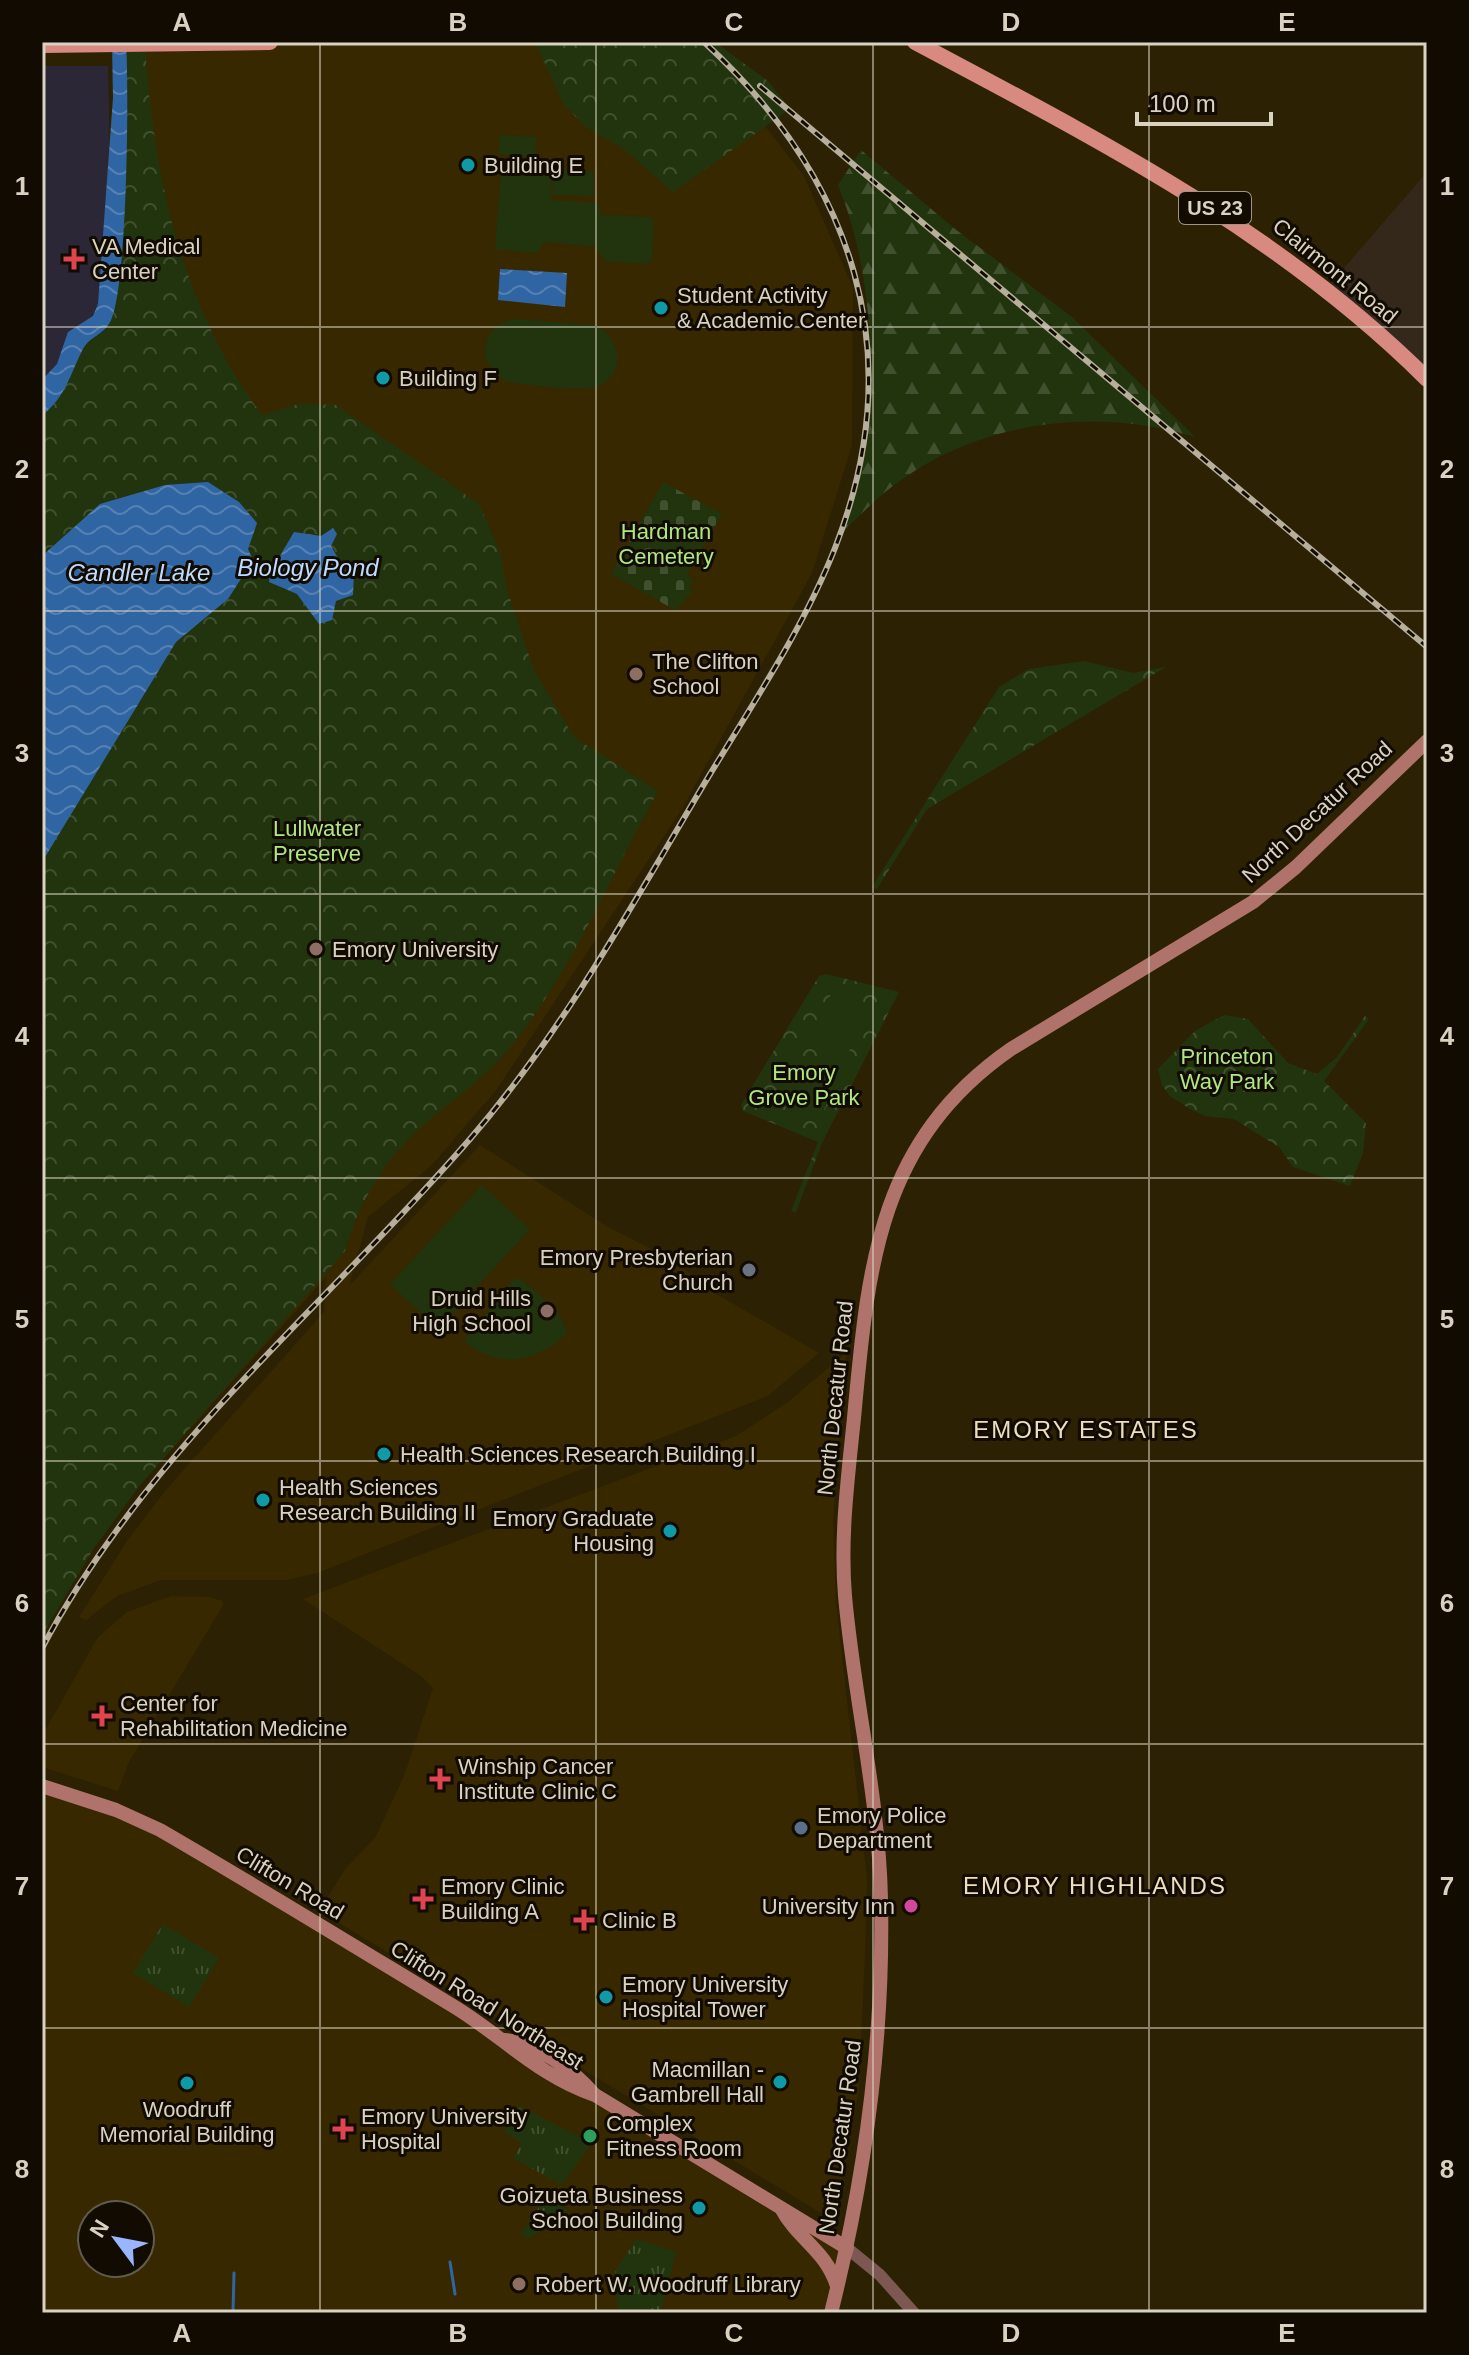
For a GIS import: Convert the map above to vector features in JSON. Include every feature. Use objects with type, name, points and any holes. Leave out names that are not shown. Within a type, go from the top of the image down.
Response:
[{"type":"main road","points":[[42,45],[270,42]]},
{"type":"main road","name":"Clairmont Road","points":[[915,42],[1213,207],[1352,310],[1427,379]]},
{"type":"main road","name":"North Decatur Road","points":[[831,2313],[847,2248],[875,2075],[881,1904],[872,1793],[848,1621],[844,1532],[862,1331],[876,1251],[890,1201],[922,1137],[974,1077],[1011,1049],[1253,902],[1296,867],[1427,741]]},
{"type":"main road","name":"Clifton Road","points":[[42,1786],[95,1802],[160,1830],[356,1949]]},
{"type":"main road","name":"Clifton Road Northeast","points":[[356,1949],[505,2040],[520,2041],[579,2076],[595,2095],[748,2187]]},
{"type":"main road","points":[[748,2187],[847,2248]]},
{"type":"main road","points":[[748,2187],[830,2238]]},
{"type":"main road","points":[[781,2207],[792,2229],[823,2256],[837,2287]]},
{"type":"street","points":[[847,2248],[880,2275],[914,2313]]},
{"type":"shaded area","name":"Emory University","points":[[691,42],[731,82],[804,176],[853,288],[852,445],[812,573],[682,809],[497,1089],[432,1165],[368,1217],[349,1286],[480,1145],[608,1227],[675,1261],[711,1291],[819,1353],[768,1396],[317,1573],[286,1580],[161,1580],[117,1596],[86,1620],[79,1617],[127,1541],[165,1491],[324,1312],[326,1277],[140,1485],[94,1548],[42,1635],[42,398],[96,323],[117,44]]},
{"type":"shaded area","name":"VA Medical Center","points":[[42,66],[108,66],[111,215],[103,303],[42,388]]},
{"type":"shaded area","points":[[1427,172],[1427,377],[1326,289]]},
{"type":"shaded area","points":[[846,1353],[833,1521],[836,1602],[867,1879],[859,2089],[837,2202],[826,2216],[494,2016],[479,1998],[458,1985],[449,1989],[319,1911],[345,1869],[375,1838],[404,1776],[433,1688],[421,1676],[303,1599],[736,1436],[788,1402]]},
{"type":"shaded area","points":[[171,1596],[209,1597],[223,1601],[129,1762],[118,1791],[42,1767],[42,1736],[98,1637],[127,1612]]},
{"type":"shaded area","points":[[42,1786],[116,1810],[847,2248],[831,2313],[42,2313]]},
{"type":"green space","points":[[535,42],[715,42],[769,82],[790,109],[673,192],[624,149],[584,126],[563,103]]},
{"type":"green space","name":"Lullwater Preserve","points":[[117,44],[145,44],[155,142],[176,238],[211,331],[234,374],[262,415],[299,404],[336,405],[479,504],[500,552],[506,586],[534,670],[574,737],[658,791],[570,959],[529,1022],[497,1062],[429,1120],[388,1163],[367,1196],[345,1251],[140,1485],[94,1548],[42,1635],[42,398],[108,304]]},
{"type":"green space","points":[[500,135],[536,137],[535,157],[498,154]]},
{"type":"green space","points":[[861,150],[955,229],[1072,317],[1195,437],[1117,422],[1038,426],[999,434],[926,464],[886,491],[843,531],[865,454],[870,353],[858,249],[838,185]]},
{"type":"green space","points":[[502,160],[551,164],[551,200],[598,203],[601,215],[650,217],[654,222],[652,259],[646,264],[606,261],[594,246],[545,242],[536,253],[495,249]]},
{"type":"green space","points":[[553,170],[593,171],[594,196],[552,195]]},
{"type":"green space","points":[[512,319],[594,325],[603,330],[615,345],[617,363],[614,372],[608,380],[591,388],[505,381],[487,362],[485,347],[493,330]]},
{"type":"green space","name":"Hardman Cemetery","points":[[663,482],[722,514],[687,574],[693,581],[689,588],[693,591],[675,610],[611,574]]},
{"type":"green space","points":[[1084,661],[1133,673],[1166,667],[927,809],[877,889],[872,887],[999,687],[1029,669]]},
{"type":"green space","name":"Emory Grove Park","points":[[826,974],[899,992],[822,1143],[796,1212],[791,1211],[818,1142],[743,1111],[741,1105],[819,976]]},
{"type":"green space","points":[[831,994],[868,1011],[845,1060],[808,1043]]},
{"type":"green space","name":"Princeton Way Park","points":[[1224,1015],[1248,1019],[1288,1063],[1317,1074],[1337,1057],[1365,1016],[1369,1019],[1324,1081],[1366,1123],[1363,1153],[1350,1186],[1293,1167],[1279,1147],[1234,1119],[1205,1116],[1170,1096],[1162,1085],[1158,1069],[1195,1031]]},
{"type":"green space","points":[[792,1061],[837,1083],[818,1122],[773,1101]]},
{"type":"green space","points":[[482,1185],[530,1229],[438,1329],[390,1284]]},
{"type":"green space","points":[[514,1279],[521,1279],[548,1303],[561,1318],[567,1333],[543,1351],[517,1359],[503,1359],[477,1350],[464,1341]]},
{"type":"green space","points":[[163,1924],[219,1958],[189,2007],[133,1973]]},
{"type":"green space","points":[[520,2106],[591,2143],[562,2185],[513,2158],[522,2143],[504,2132]]},
{"type":"green space","points":[[547,2196],[568,2211],[530,2238],[520,2235]]},
{"type":"green space","points":[[636,2239],[676,2252],[660,2313],[618,2313],[615,2272]]},
{"type":"water","points":[[112,42],[126,42],[127,65],[124,234],[115,306],[109,324],[85,345],[62,392],[42,416],[42,380],[57,364],[68,332],[93,316],[98,304],[113,98]]},
{"type":"water","points":[[500,269],[567,273],[565,307],[498,300]]},
{"type":"water","name":"Candler Lake","points":[[208,482],[239,502],[257,523],[248,549],[253,560],[228,599],[176,642],[42,862],[42,556],[100,504],[165,485]]},
{"type":"water","name":"Biology Pond","points":[[333,528],[337,534],[331,546],[345,570],[354,572],[353,595],[336,601],[332,620],[319,624],[297,594],[269,582],[270,573],[294,532],[321,536]]},
{"type":"waterway","points":[[450,2262],[455,2294]]},
{"type":"waterway","points":[[233,2313],[234,2273]]},
{"type":"railway","points":[[42,1648],[85,1576],[133,1508],[186,1444],[470,1139],[533,1059],[616,932],[769,677],[805,614],[835,548],[857,476],[868,406],[866,339],[854,274],[831,211],[798,152],[756,95],[704,42]]},
{"type":"railway","points":[[760,86],[1427,647]]},
{"type":"place","name":"Building E","points":[[468,165]]},
{"type":"place","name":"VA Medical Center","points":[[74,259]]},
{"type":"place","name":"Student Activity & Academic Center","points":[[661,308]]},
{"type":"place","name":"Building F","points":[[383,378]]},
{"type":"place","name":"The Clifton School","points":[[636,674]]},
{"type":"place","name":"Emory University","points":[[316,949]]},
{"type":"place","name":"Emory Presbyterian Church","points":[[749,1270]]},
{"type":"place","name":"Druid Hills High School","points":[[547,1311]]},
{"type":"place","name":"Health Sciences Research Building I","points":[[384,1454]]},
{"type":"place","name":"Health Sciences Research Building II","points":[[263,1500]]},
{"type":"place","name":"Emory Graduate Housing","points":[[670,1531]]},
{"type":"place","name":"Center for Rehabilitation Medicine","points":[[102,1716]]},
{"type":"place","name":"Winship Cancer Institute Clinic C","points":[[440,1779]]},
{"type":"place","name":"Emory Police Department","points":[[801,1828]]},
{"type":"place","name":"Emory Clinic Building A","points":[[423,1899]]},
{"type":"place","name":"University Inn","points":[[911,1906]]},
{"type":"place","name":"Clinic B","points":[[584,1920]]},
{"type":"place","name":"Emory University Hospital Tower","points":[[606,1997]]},
{"type":"place","name":"Macmillan - Gambrell Hall","points":[[780,2082]]},
{"type":"place","name":"Woodruff Memorial Building","points":[[187,2083]]},
{"type":"place","name":"Emory University Hospital","points":[[343,2129]]},
{"type":"place","name":"Complex Fitness Room","points":[[590,2136]]},
{"type":"place","name":"Goizueta Business School Building","points":[[699,2208]]},
{"type":"place","name":"Robert W. Woodruff Library","points":[[519,2284]]},
{"type":"district","name":"EMORY ESTATES","points":[[1086,1429]]},
{"type":"district","name":"EMORY HIGHLANDS","points":[[1095,1885]]}]
